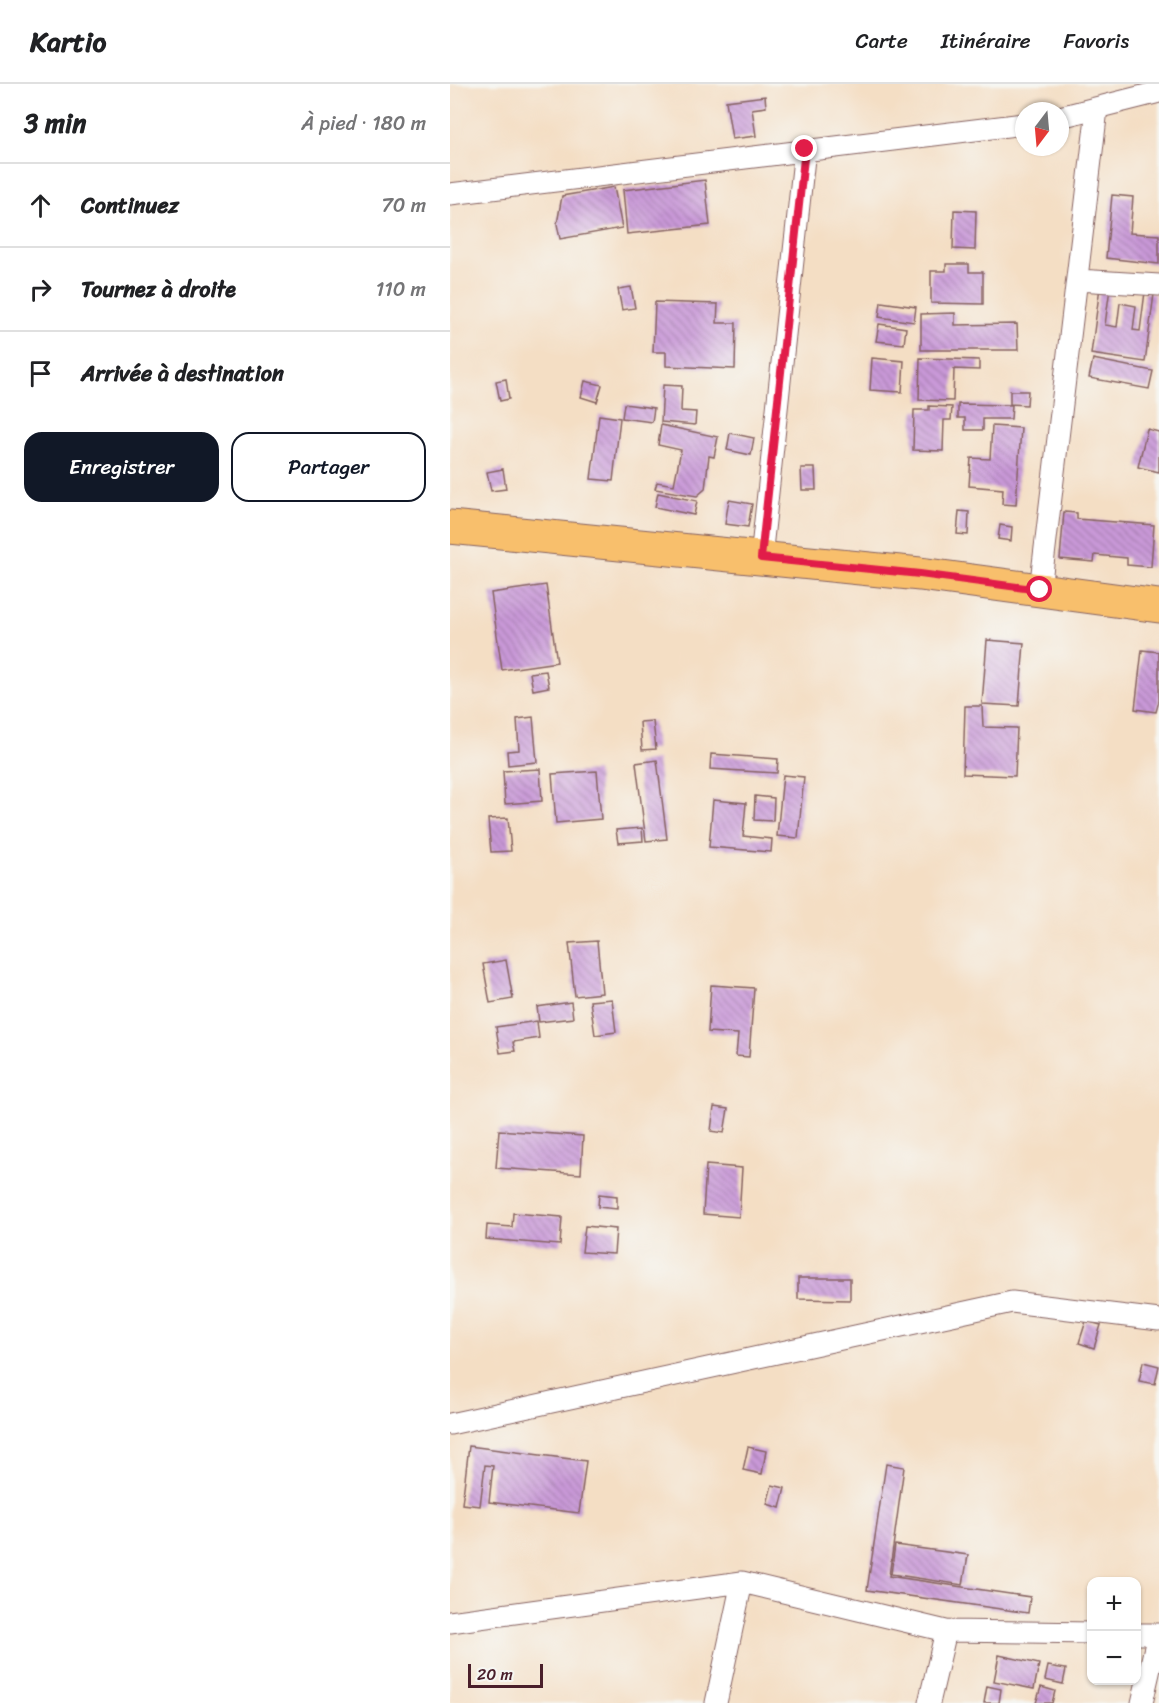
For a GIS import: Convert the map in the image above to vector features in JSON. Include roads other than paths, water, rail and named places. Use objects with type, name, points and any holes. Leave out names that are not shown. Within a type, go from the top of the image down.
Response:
[{"type":"main road","points":[[450,527],[920,574],[1159,606]]},
{"type":"street","points":[[1069,115],[1159,92]]},
{"type":"street","points":[[1040,590],[1097,109]]},
{"type":"street","points":[[450,194],[1015,125]]},
{"type":"street","points":[[761,558],[805,149]]},
{"type":"street","points":[[1078,280],[1159,285]]},
{"type":"street","points":[[450,1424],[1012,1302],[1159,1320]]},
{"type":"street","points":[[717,1703],[742,1582]]},
{"type":"street","points":[[450,1622],[742,1582],[946,1631],[1087,1633]]},
{"type":"street","points":[[929,1703],[946,1631]]},
{"type":"street","points":[[1141,1634],[1158,1634],[1142,1703]]}]
